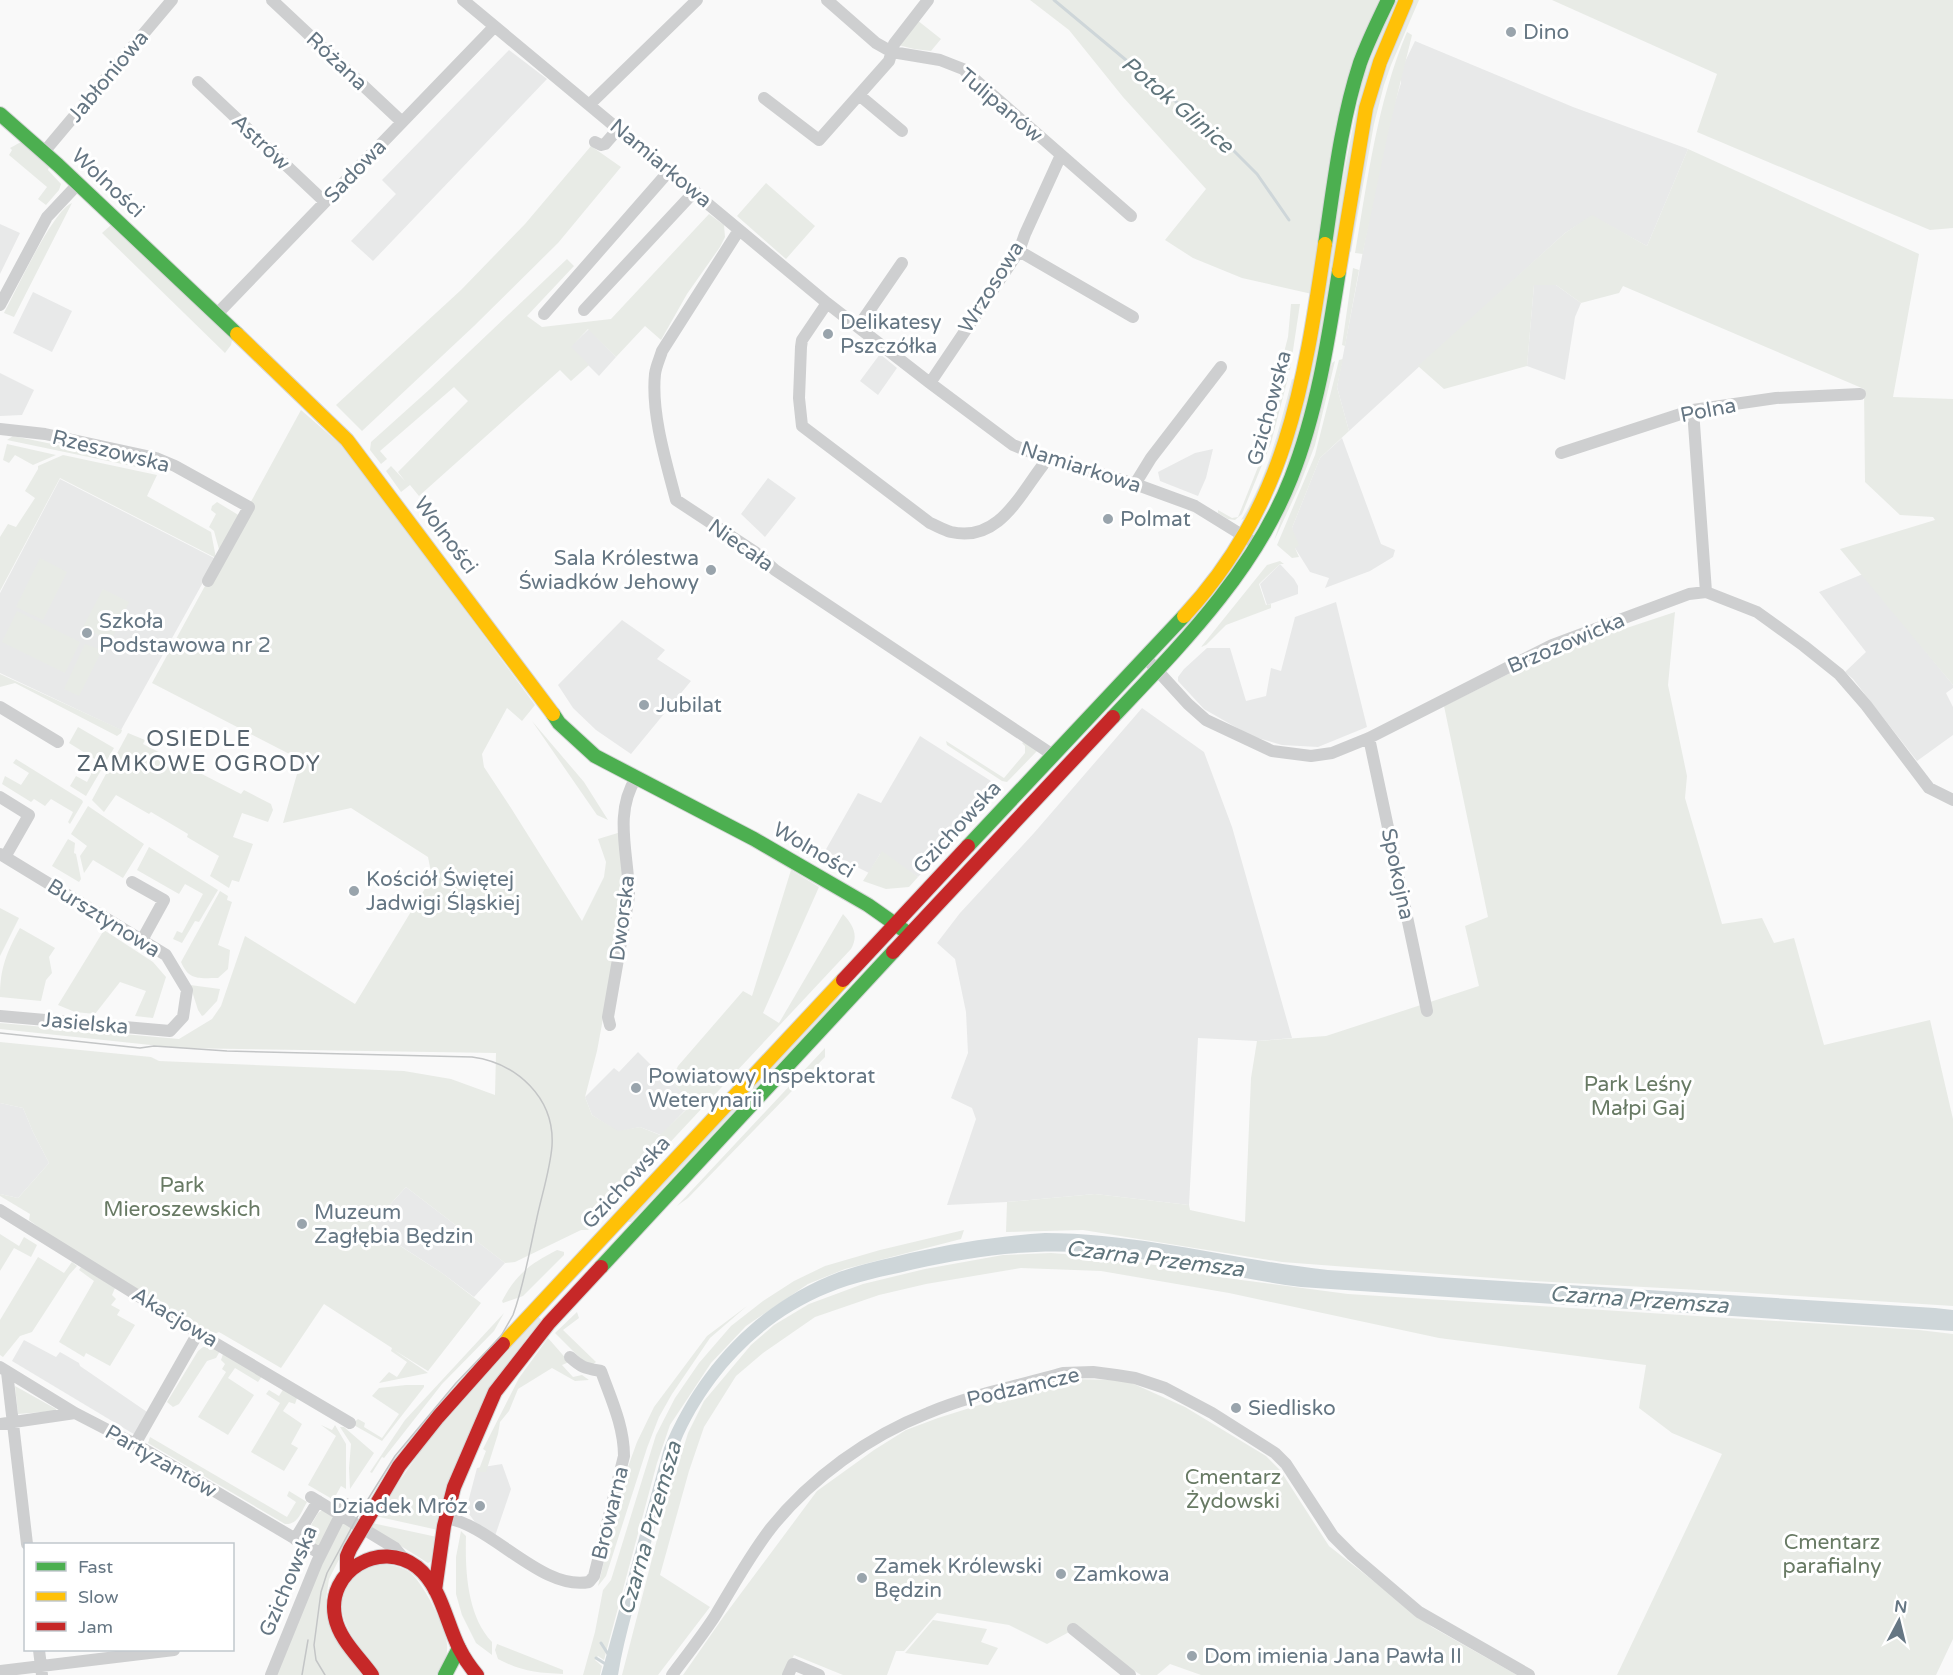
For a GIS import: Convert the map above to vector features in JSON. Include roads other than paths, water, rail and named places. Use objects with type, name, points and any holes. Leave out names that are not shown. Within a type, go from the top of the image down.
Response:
[{"type":"street","name":"Jabłoniowa","points":[[44,152],[172,0]]},
{"type":"street","name":"Różana","points":[[272,0],[402,122]]},
{"type":"street","name":"Namiarkowa","points":[[463,0],[827,303],[1013,445],[1046,458],[1135,484],[1195,506],[1258,544]]},
{"type":"street","points":[[590,104],[697,0]]},
{"type":"street","name":"Tulipanów","points":[[827,0],[876,43],[892,52],[940,60],[963,69],[1131,216]]},
{"type":"street","points":[[765,98],[819,140],[889,61],[894,44],[928,0]]},
{"type":"street","name":"Gzichowska","points":[[372,1675],[343,1636],[335,1617],[336,1592],[338,1584],[347,1571],[346,1556],[399,1466],[438,1417],[613,1227],[1145,657],[1214,579],[1257,513],[1281,456],[1298,397],[1345,126],[1365,51],[1388,0]]},
{"type":"street","name":"Gzichowska","points":[[435,1590],[446,1518],[454,1487],[495,1392],[520,1358],[626,1239],[1197,628],[1258,544],[1279,506],[1296,465],[1318,394],[1366,108],[1380,62],[1406,0]]},
{"type":"street","name":"Sadowa","points":[[217,314],[494,27]]},
{"type":"street","name":"Astrów","points":[[198,82],[325,202]]},
{"type":"street","points":[[859,95],[902,131]]},
{"type":"street","name":"Wolności","points":[[0,114],[44,152],[217,314],[347,440],[559,723],[596,756],[754,839],[868,905],[909,935]]},
{"type":"street","points":[[595,142],[605,144],[619,128]]},
{"type":"street","name":"Wrzosowa","points":[[930,383],[1019,251],[1061,155]]},
{"type":"street","points":[[544,314],[670,170]]},
{"type":"street","points":[[0,305],[47,217],[78,184]]},
{"type":"street","points":[[584,310],[695,191]]},
{"type":"street","name":"Niecała","points":[[739,230],[662,351],[656,371],[655,389],[661,442],[676,500],[755,552],[776,570],[1053,755]]},
{"type":"street","points":[[1019,251],[1133,317]]},
{"type":"street","points":[[858,327],[902,262]]},
{"type":"street","points":[[827,303],[802,340],[799,398],[802,426],[930,523],[951,532],[969,534],[994,526],[1022,493],[1046,458]]},
{"type":"street","points":[[1135,484],[1151,458],[1221,367]]},
{"type":"street","name":"Polna","points":[[1561,453],[1693,410],[1776,398],[1860,394]]},
{"type":"street","points":[[1693,410],[1706,592],[1757,612],[1839,674],[1866,705],[1929,788],[1953,800]]},
{"type":"street","name":"Rzeszowska","points":[[0,429],[45,434],[156,458],[249,507],[208,581]]},
{"type":"street","name":"Brzozowicka","points":[[1145,657],[1188,705],[1206,720],[1272,751],[1292,755],[1332,753],[1369,738],[1552,645],[1689,594],[1706,592]]},
{"type":"street","points":[[0,707],[58,741]]},
{"type":"street","name":"Spokojna","points":[[1369,738],[1428,1011]]},
{"type":"street","name":"Dworska","points":[[610,1025],[608,1017],[629,896],[623,812],[636,778]]},
{"type":"street","points":[[0,797],[29,815],[2,855]]},
{"type":"street","name":"Bursztynowa","points":[[2,855],[166,956],[188,990],[183,1017],[170,1031]]},
{"type":"street","points":[[132,882],[164,900],[142,940]]},
{"type":"street","name":"Jasielska","points":[[0,1016],[170,1031]]},
{"type":"street","name":"Akacjowa","points":[[0,1210],[350,1423]]},
{"type":"street","points":[[613,1227],[626,1239]]},
{"type":"street","points":[[135,1444],[198,1332]]},
{"type":"street","name":"Browarna","points":[[446,1518],[463,1523],[549,1574],[566,1581],[581,1584],[589,1582],[594,1576],[624,1456],[621,1427],[601,1371],[581,1367],[570,1356]]},
{"type":"street","points":[[4,1370],[6,1424],[27,1543]]},
{"type":"street","name":"Partyzantów","points":[[4,1370],[321,1554]]},
{"type":"street","name":"Podzamcze","points":[[672,1675],[713,1618],[772,1527],[802,1495],[826,1474],[871,1442],[927,1413],[1020,1385],[1076,1372],[1135,1378],[1165,1388],[1212,1413],[1275,1453],[1286,1464],[1333,1536],[1352,1555],[1419,1612],[1529,1675]]},
{"type":"street","points":[[6,1424],[75,1413]]},
{"type":"street","points":[[295,1539],[315,1499],[343,1508],[362,1527],[395,1548],[405,1560],[423,1573],[435,1590],[450,1631],[465,1660],[477,1675]]},
{"type":"street","name":"Gzichowska","points":[[271,1675],[321,1554],[343,1508]]},
{"type":"street","points":[[347,1571],[357,1563],[380,1556],[405,1560]]},
{"type":"street","points":[[1073,1629],[1130,1675]]},
{"type":"street","points":[[445,1675],[459,1648]]},
{"type":"street","points":[[39,1651],[41,1670]]},
{"type":"street","points":[[0,1671],[41,1670],[167,1651]]},
{"type":"street","points":[[791,1670],[819,1675]]},
{"type":"water","name":"Czarna Przemsza","points":[[1045,1233],[1116,1237],[1328,1270],[1935,1308],[1953,1310],[1953,1331],[1301,1287],[1092,1253],[1025,1252],[981,1257],[871,1279],[828,1293],[804,1304],[781,1319],[739,1353],[706,1396],[680,1443],[671,1469],[628,1627],[618,1675],[601,1675],[664,1448],[694,1391],[712,1365],[733,1342],[756,1320],[782,1301],[809,1285],[839,1272],[943,1246]]},
{"type":"waterway","name":"Potok Glinice","points":[[1054,0],[1228,145],[1257,174],[1289,220]]},
{"type":"waterway","points":[[601,1643],[608,1654]]},
{"type":"waterway","points":[[596,1658],[607,1665]]},
{"type":"tram line","points":[[0,1033],[140,1048],[154,1046],[227,1051],[472,1057],[504,1067],[518,1075],[540,1098],[551,1129],[551,1155],[523,1281],[513,1315],[501,1336],[456,1383],[395,1456],[360,1512],[327,1573],[321,1592],[314,1645],[316,1660],[325,1675]]},
{"type":"tram line","points":[[302,1675],[308,1640]]},
{"type":"place","name":"Dino","points":[[1511,32]]},
{"type":"place","name":"Delikatesy Pszczółka","points":[[828,334]]},
{"type":"place","name":"Polmat","points":[[1108,519]]},
{"type":"place","name":"Sala Królestwa Świadków Jehowy","points":[[711,570]]},
{"type":"place","name":"Szkoła Podstawowa nr 2","points":[[87,633]]},
{"type":"place","name":"Jubilat","points":[[644,705]]},
{"type":"place","name":"Kościół Świętej Jadwigi Śląskiej","points":[[354,891]]},
{"type":"place","name":"Powiatowy Inspektorat Weterynarii","points":[[636,1088]]},
{"type":"place","name":"Muzeum Zagłębia Będzin","points":[[302,1224]]},
{"type":"place","name":"Siedlisko","points":[[1236,1408]]},
{"type":"place","name":"Dziadek Mróz","points":[[480,1506]]},
{"type":"place","name":"Zamkowa","points":[[1061,1574]]},
{"type":"place","name":"Zamek Królewski Będzin","points":[[862,1578]]},
{"type":"place","name":"Dom imienia Jana Pawła II","points":[[1192,1656]]},
{"type":"district","name":"OSIEDLE ZAMKOWE OGRODY","points":[[199,750]]},
{"type":"park label","name":"Park Leśny Małpi Gaj","points":[[1638,1096]]},
{"type":"park label","name":"Park Mieroszewskich","points":[[182,1197]]},
{"type":"park label","name":"Cmentarz Żydowski","points":[[1233,1489]]},
{"type":"park label","name":"Cmentarz parafialny","points":[[1832,1554]]}]
